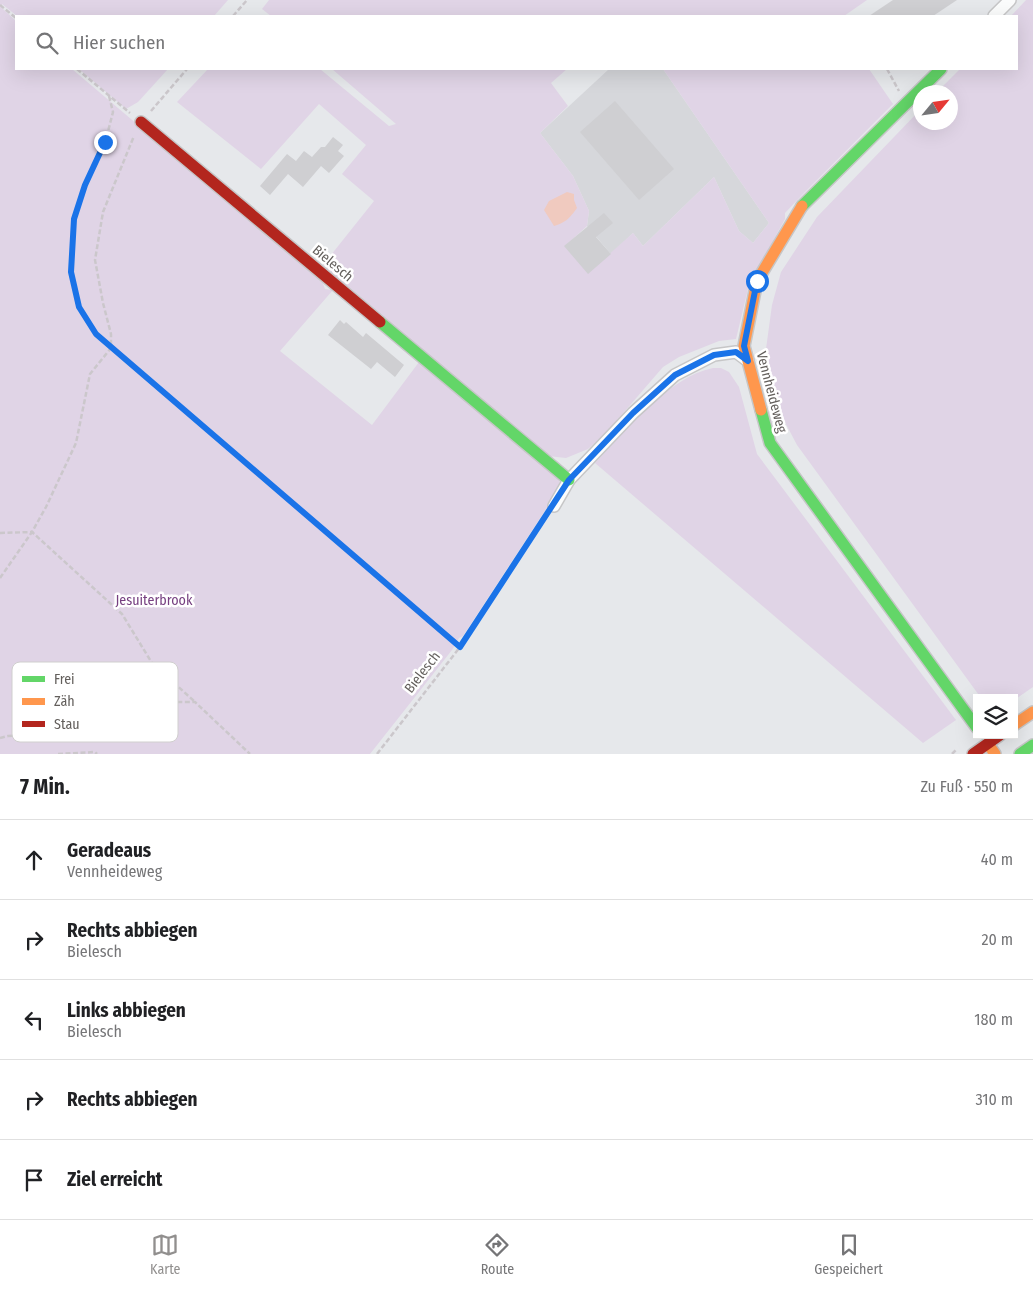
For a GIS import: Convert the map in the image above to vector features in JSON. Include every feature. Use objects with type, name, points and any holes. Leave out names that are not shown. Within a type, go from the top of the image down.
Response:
[{"type":"street","points":[[995,15],[1010,0]]},
{"type":"street","name":"Vennheideweg","points":[[940,70],[803,205],[757,281],[744,346],[770,443],[973,722]]},
{"type":"street","name":"Bielesch","points":[[141,122],[569,480]]},
{"type":"street","points":[[554,506],[569,480],[633,413],[675,375],[714,355],[736,352],[748,361]]},
{"type":"street","points":[[1018,722],[1033,712]]},
{"type":"street","points":[[973,754],[985,739],[995,754]]},
{"type":"street","points":[[1020,754],[1033,745]]},
{"type":"path","points":[[234,15],[247,0]]},
{"type":"path","points":[[0,5],[15,17]]},
{"type":"path","points":[[78,70],[141,122]]},
{"type":"path","points":[[0,578],[32,532],[46,507],[76,443],[90,374],[111,348],[111,334],[102,303],[95,260],[103,212],[128,148],[141,122],[187,70]]},
{"type":"path","points":[[888,70],[906,103]]},
{"type":"path","points":[[109,96],[113,112],[105,142],[85,185],[74,219],[71,272],[79,307],[96,334],[460,647]]},
{"type":"path","name":"Bielesch","points":[[377,754],[460,647],[554,506]]},
{"type":"path","points":[[0,533],[32,532],[122,614],[151,662]]},
{"type":"path","points":[[178,687],[250,754]]},
{"type":"path","points":[[178,702],[195,702]]},
{"type":"path","points":[[58,754],[95,752],[97,754]]},
{"type":"shaded area","points":[[608,70],[664,70],[769,223],[753,243],[739,231],[714,177],[643,246],[633,233],[611,254],[587,226],[589,211],[573,176],[540,133]]},
{"type":"shaded area","points":[[567,192],[574,194],[577,208],[567,220],[554,226],[544,210],[549,201]]},
{"type":"green space","name":"Jesuiterbrook","points":[[0,0],[228,0],[215,15],[16,15],[2,4],[2,8],[15,20],[15,70],[73,70],[322,281],[325,289],[333,290],[280,351],[372,425],[419,362],[559,479],[560,485],[463,636],[459,638],[452,650],[370,754],[0,754]]},
{"type":"green space","points":[[269,0],[867,0],[845,15],[270,15],[262,9]]},
{"type":"green space","points":[[1026,0],[1033,0],[1033,687],[1018,697],[1018,694],[978,694],[797,445],[777,407],[766,349],[772,305],[781,272],[817,217],[913,117],[913,130],[958,130],[958,85],[944,85],[959,70],[1018,70],[1018,15],[1012,15]]},
{"type":"green space","points":[[80,70],[167,70],[138,102],[126,109]]},
{"type":"green space","points":[[207,70],[321,70],[389,126],[396,124],[333,70],[566,70],[551,83],[568,106],[540,133],[573,176],[589,211],[587,226],[565,246],[588,273],[633,233],[643,246],[714,177],[739,231],[753,243],[769,223],[664,70],[870,70],[893,104],[785,213],[785,219],[749,285],[736,339],[719,341],[679,357],[663,367],[606,433],[588,449],[566,458],[548,456],[323,265],[374,201],[342,174],[366,145],[319,104],[261,169],[177,102]]},
{"type":"green space","points":[[713,368],[721,368],[729,372],[739,387],[757,454],[956,720],[923,743],[595,463],[634,421],[664,394],[696,373]]},
{"type":"building","points":[[893,0],[957,0],[934,15],[870,15]]},
{"type":"building","points":[[615,101],[674,169],[639,200],[580,132]]},
{"type":"building","points":[[333,137],[343,145],[338,151],[344,156],[329,173],[321,166],[303,187],[288,174],[270,195],[260,186],[287,154],[296,161],[304,151],[312,157],[321,147],[325,147]]},
{"type":"building","points":[[604,213],[613,223],[596,237],[611,254],[588,274],[564,246]]},
{"type":"building","points":[[340,320],[344,324],[346,322],[363,337],[366,333],[404,365],[395,377],[377,362],[371,369],[328,335]]},
{"type":"traffic: fast","points":[[802,206],[940,70]]},
{"type":"traffic: fast","points":[[380,322],[569,480]]},
{"type":"traffic: fast","points":[[761,410],[770,443],[973,722]]},
{"type":"traffic: fast","points":[[1020,754],[1033,745]]},
{"type":"traffic: slow","points":[[761,410],[744,346],[757,281],[802,206]]},
{"type":"traffic: slow","points":[[1018,722],[1033,712]]},
{"type":"traffic: slow","points":[[988,744],[995,754]]},
{"type":"traffic: jam","points":[[141,122],[380,322]]},
{"type":"traffic: jam","points":[[973,754],[994,739]]},
{"type":"route","points":[[105,142],[85,185],[74,219],[71,272],[79,307],[96,334],[460,647],[554,506],[569,480],[633,413],[675,375],[714,355],[736,352],[748,361],[744,346],[757,281]]}]
